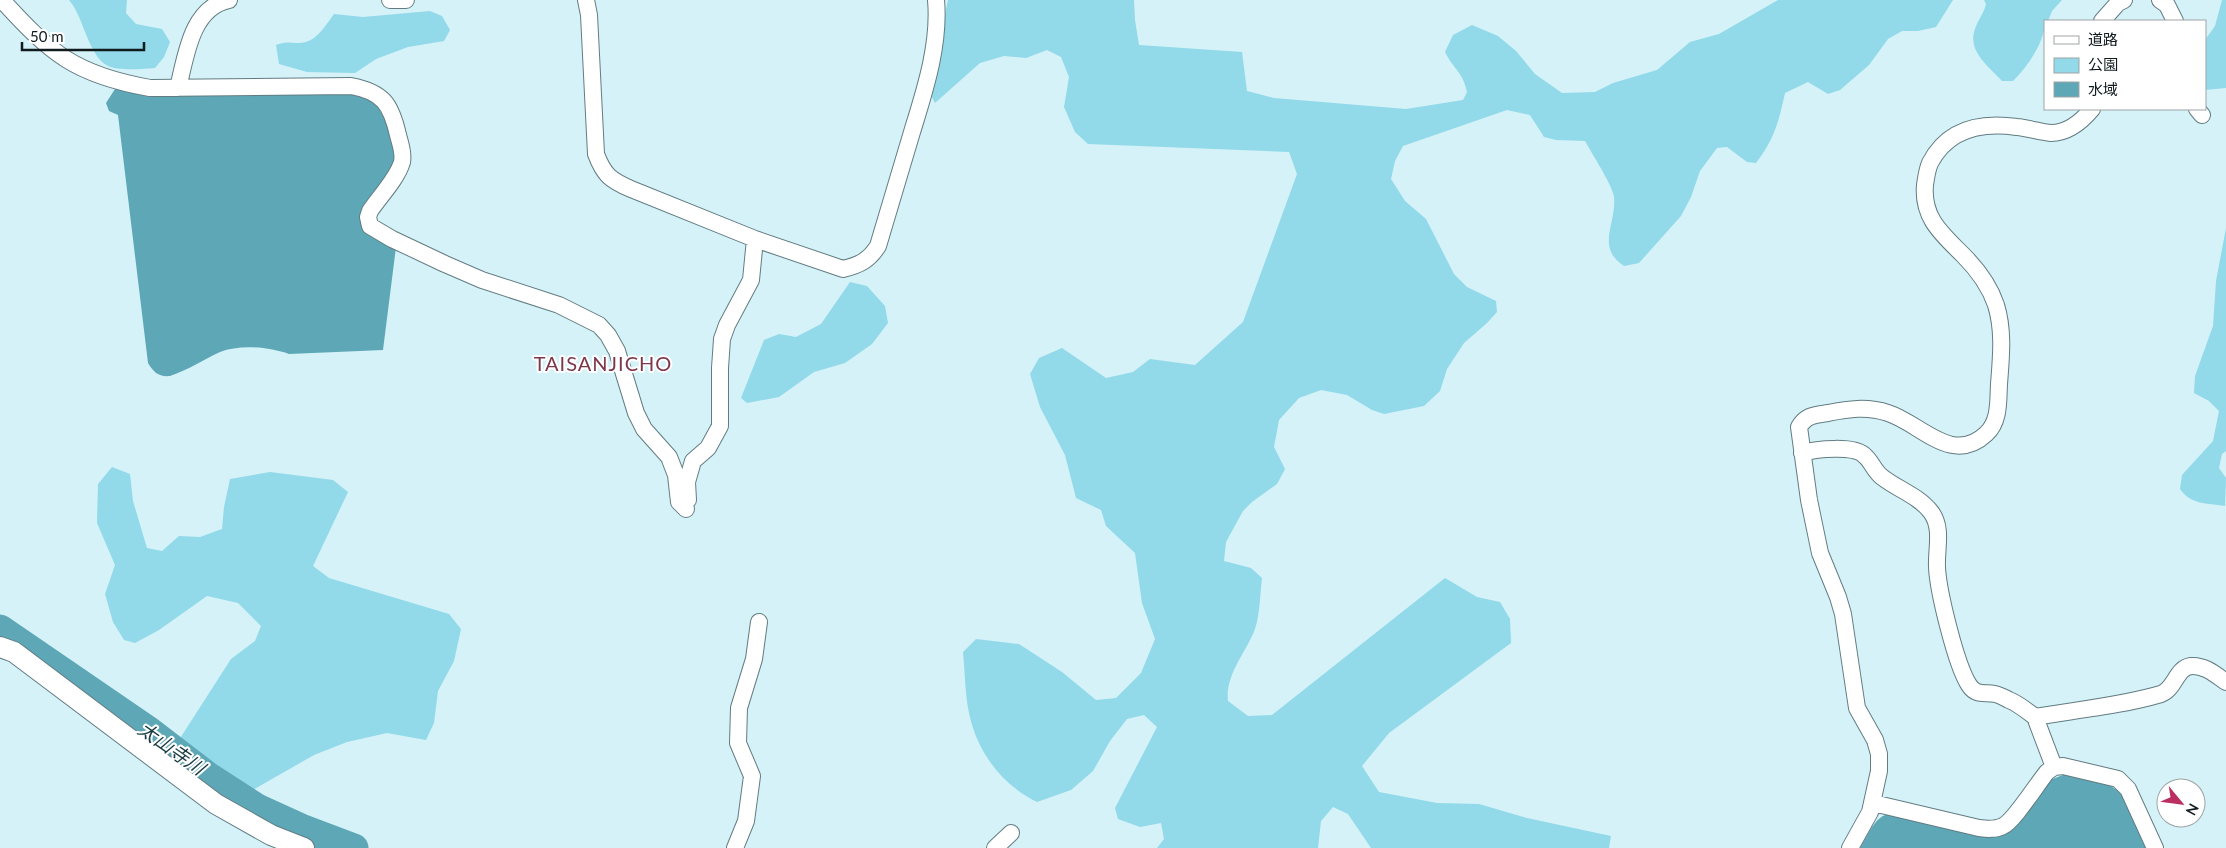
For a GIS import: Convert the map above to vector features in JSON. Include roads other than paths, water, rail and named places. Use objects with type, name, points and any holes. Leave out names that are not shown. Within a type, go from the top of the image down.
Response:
[{"type":"street","points":[[2,0],[38,39],[56,54],[76,66],[125,84],[150,88],[351,86],[368,89],[382,99],[393,114],[402,160],[395,175],[370,211],[368,217],[370,226],[392,239],[445,264],[482,280],[559,305],[598,325],[608,335],[617,351],[636,413],[644,429],[669,457],[676,475],[679,502],[686,509],[689,470],[693,461],[708,448],[720,426],[722,339],[727,324],[751,280],[755,239]]},
{"type":"street","points":[[178,88],[194,30],[204,13],[218,2],[229,0]]},
{"type":"street","points":[[390,0],[406,0]]},
{"type":"street","points":[[586,0],[589,15],[596,154],[603,172],[614,182],[630,190],[755,239],[843,269],[858,266],[870,258],[878,246],[929,74],[937,12],[936,0]]},
{"type":"street","points":[[2103,20],[2118,3],[2124,0]]},
{"type":"street","points":[[2160,0],[2167,4],[2175,20]]},
{"type":"street","points":[[1850,848],[1866,822],[1873,803],[1879,771],[1879,754],[1875,740],[1857,708],[1838,597],[1818,544],[1808,500],[1799,427],[1810,416],[1853,408],[1886,412],[1901,418],[1934,440],[1948,446],[1977,441],[1987,433],[1998,413],[2002,347],[1996,305],[1986,284],[1975,268],[1934,226],[1926,209],[1924,194],[1930,164],[1945,142],[1967,129],[1996,125],[2052,133],[2079,123],[2091,110]]},
{"type":"street","points":[[1802,453],[1816,449],[1858,451],[1865,455],[1880,476],[1924,504],[1932,513],[1938,525],[1937,568],[1939,585],[1963,676],[1976,692],[1984,695],[1995,694],[2010,700],[2034,717],[2054,767]]},
{"type":"street","points":[[735,848],[746,821],[752,776],[738,743],[739,708],[754,659],[759,622]]},
{"type":"street","points":[[0,647],[14,652],[216,804],[271,835],[304,848]]},
{"type":"street","points":[[2034,717],[2125,702],[2163,693],[2170,689],[2182,670],[2191,666],[2203,668],[2226,682]]},
{"type":"street","points":[[1873,803],[1979,828],[1993,829],[2003,826],[2012,818],[2047,772],[2054,767],[2063,766],[2118,779],[2128,789],[2155,848]]},
{"type":"street","points":[[995,848],[1010,833]]},
{"type":"water","points":[[115,89],[153,96],[347,94],[366,98],[375,104],[383,116],[390,133],[394,159],[389,174],[365,204],[361,221],[364,231],[370,236],[396,247],[383,350],[289,354],[264,348],[245,347],[220,352],[170,376],[163,376],[155,372],[148,363],[118,115],[109,111],[106,103]]},
{"type":"water","points":[[2068,773],[2102,782],[2119,792],[2131,810],[2146,848],[1860,848],[1876,822],[1885,815],[1891,814],[1983,836],[2050,780]]},
{"type":"waterway","name":"太山寺川","points":[[0,629],[149,731],[209,777],[257,808],[301,828],[354,848]]},
{"type":"district","name":"TAISANJICHO","points":[[603,363]]}]
